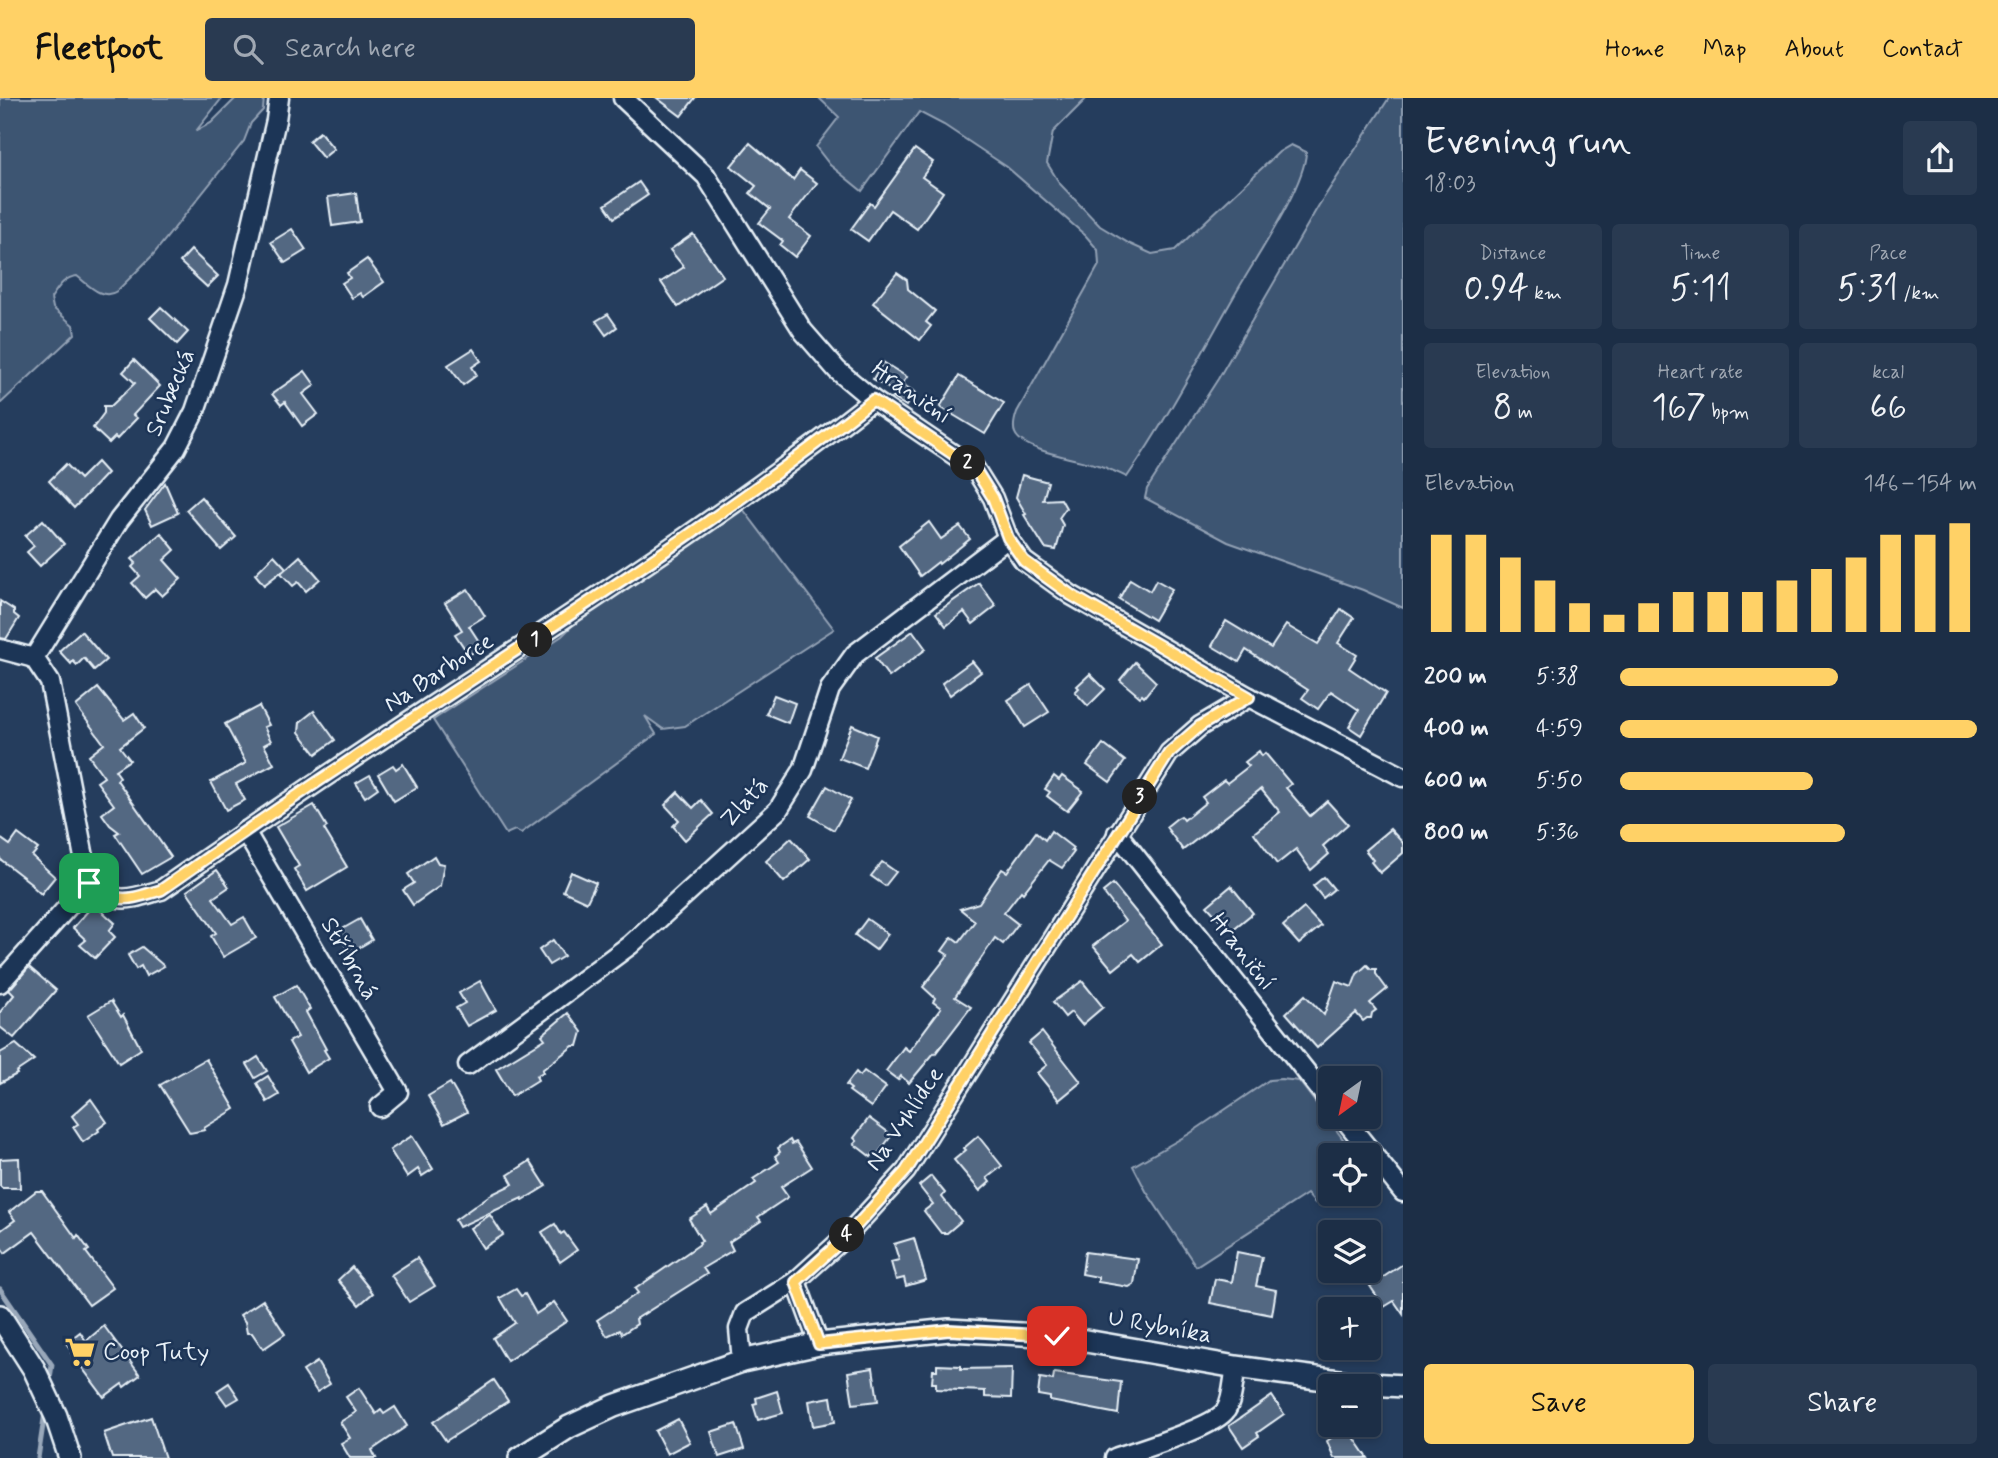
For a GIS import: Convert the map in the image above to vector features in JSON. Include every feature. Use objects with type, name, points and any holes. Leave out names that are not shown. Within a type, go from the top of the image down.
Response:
[{"type":"street","name":"Srubecká","points":[[34,658],[119,520],[176,448],[195,411],[238,285],[279,98]]},
{"type":"street","name":"Hraniční","points":[[623,98],[706,176],[803,331],[837,370],[873,400],[975,469],[993,498],[1008,538],[1024,561],[1071,595],[1249,697],[1403,777]]},
{"type":"street","name":"Na Barborce","points":[[89,883],[108,897],[129,899],[161,890],[340,766],[686,538],[803,455],[873,400]]},
{"type":"street","name":"Zlatá","points":[[468,1065],[630,945],[778,810],[803,770],[830,689],[855,654],[1008,538]]},
{"type":"street","points":[[0,649],[34,658],[50,682],[89,883],[0,984]]},
{"type":"street","name":"Na Vyhlídce","points":[[742,1361],[740,1329],[745,1313],[796,1282],[848,1235],[906,1171],[1169,753],[1200,726],[1249,697]]},
{"type":"street","name":"Stříbrná","points":[[246,831],[398,1092],[380,1107]]},
{"type":"street","name":"Hraniční","points":[[1117,833],[1318,1086]]},
{"type":"street","points":[[1352,1129],[1403,1192]]},
{"type":"street","points":[[796,1282],[819,1344]]},
{"type":"street","points":[[0,1316],[34,1369],[56,1416],[70,1458]]},
{"type":"street","name":"U Rybníka","points":[[742,1361],[819,1344],[949,1330],[1057,1336],[1236,1367],[1403,1386]]},
{"type":"street","points":[[520,1458],[569,1427],[614,1406],[742,1361]]},
{"type":"street","points":[[1115,1458],[1181,1435],[1221,1416],[1227,1408],[1236,1367]]},
{"type":"shaded area","points":[[0,98],[222,98],[196,131],[211,123],[236,98],[264,98],[263,110],[251,123],[244,141],[152,256],[117,291],[111,294],[101,293],[77,276],[68,278],[59,287],[51,298],[53,308],[73,325],[75,334],[0,404]]},
{"type":"shaded area","points":[[819,98],[1087,98],[1053,132],[1047,163],[1060,184],[1100,226],[1152,254],[1175,250],[1279,152],[1291,145],[1306,152],[1297,184],[1278,222],[1170,409],[1127,477],[1101,466],[1028,445],[1015,433],[1014,428],[1017,412],[1099,265],[1098,250],[1086,236],[1007,167],[944,125],[919,112],[862,191],[830,165],[816,147],[839,117]]},
{"type":"shaded area","points":[[1389,98],[1403,98],[1403,608],[1363,590],[1228,542],[1145,498],[1147,489],[1218,379],[1319,205]]},
{"type":"shaded area","points":[[743,509],[834,629],[685,726],[663,729],[645,716],[656,734],[521,833],[515,830],[506,834],[433,720],[562,636],[579,619]]},
{"type":"shaded area","points":[[1269,1080],[1299,1081],[1318,1106],[1318,1129],[1335,1129],[1346,1143],[1318,1143],[1318,1201],[1315,1203],[1307,1194],[1196,1266],[1146,1191],[1133,1166],[1189,1134]]},
{"type":"building","points":[[657,98],[695,98],[681,116]]},
{"type":"building","points":[[320,132],[334,149],[323,158],[309,141]]},
{"type":"building","points":[[750,143],[793,180],[800,170],[817,183],[789,219],[811,236],[795,257],[780,245],[783,241],[759,223],[770,209],[750,193],[756,186],[731,166]]},
{"type":"building","points":[[915,149],[933,162],[922,177],[943,192],[917,229],[890,210],[868,241],[851,229],[870,203],[874,206]]},
{"type":"building","points":[[639,182],[648,195],[614,218],[605,205]]},
{"type":"building","points":[[356,193],[360,222],[332,226],[328,197]]},
{"type":"building","points":[[292,229],[306,250],[285,263],[271,242]]},
{"type":"building","points":[[693,234],[723,276],[678,307],[661,282],[684,267],[670,250]]},
{"type":"building","points":[[191,250],[218,276],[207,287],[180,262]]},
{"type":"building","points":[[367,259],[384,282],[363,297],[360,293],[352,298],[342,283],[350,278],[347,273]]},
{"type":"building","points":[[897,273],[907,280],[908,289],[935,311],[926,322],[931,326],[920,340],[873,303]]},
{"type":"building","points":[[161,307],[188,332],[177,344],[150,318]]},
{"type":"building","points":[[608,314],[617,327],[606,335],[596,321]]},
{"type":"building","points":[[473,349],[481,361],[472,367],[477,375],[463,385],[448,365]]},
{"type":"building","points":[[134,360],[160,386],[133,415],[137,418],[117,439],[115,437],[109,443],[93,428],[104,413],[104,406],[111,406],[135,383],[123,372]]},
{"type":"building","points":[[883,362],[907,377],[902,384],[915,392],[906,406],[893,398],[896,393],[873,379]]},
{"type":"building","points":[[305,371],[315,385],[303,394],[318,414],[302,426],[285,402],[281,405],[272,394]]},
{"type":"building","points":[[959,376],[1004,403],[985,434],[940,407]]},
{"type":"building","points":[[97,462],[107,473],[74,508],[49,481],[66,464],[80,479]]},
{"type":"building","points":[[1022,475],[1048,482],[1043,500],[1061,499],[1066,508],[1059,518],[1063,525],[1056,550],[1045,548],[1024,515],[1026,514],[1016,497]]},
{"type":"building","points":[[165,483],[178,513],[152,525],[145,510]]},
{"type":"building","points":[[201,497],[236,537],[221,550],[186,510]]},
{"type":"building","points":[[43,520],[64,544],[40,566],[27,552],[34,546],[25,536]]},
{"type":"building","points":[[929,522],[941,539],[960,526],[970,539],[920,576],[899,546]]},
{"type":"building","points":[[161,533],[175,550],[164,560],[181,579],[162,596],[155,589],[145,598],[132,583],[140,576],[132,567],[136,563],[132,559]]},
{"type":"building","points":[[274,555],[286,568],[264,585],[255,574]]},
{"type":"building","points":[[300,556],[320,579],[306,591],[298,582],[293,586],[281,573]]},
{"type":"building","points":[[1130,579],[1150,591],[1156,580],[1172,589],[1154,620],[1119,599]]},
{"type":"building","points":[[979,583],[996,606],[973,624],[964,612],[946,626],[936,613]]},
{"type":"building","points":[[468,589],[485,616],[469,626],[482,646],[469,655],[455,634],[462,630],[445,603]]},
{"type":"building","points":[[0,601],[14,610],[14,614],[19,618],[6,639],[0,638]]},
{"type":"building","points":[[1341,609],[1354,618],[1338,643],[1357,655],[1349,668],[1386,693],[1361,735],[1349,727],[1359,710],[1331,691],[1318,709],[1302,698],[1308,690],[1246,650],[1239,662],[1212,646],[1226,621],[1271,648],[1286,625],[1318,644]]},
{"type":"building","points":[[81,631],[106,660],[94,670],[84,658],[77,665],[73,661],[71,664],[59,651]]},
{"type":"building","points":[[913,631],[926,649],[889,677],[875,658]]},
{"type":"building","points":[[972,661],[981,672],[950,695],[942,683]]},
{"type":"building","points":[[1135,662],[1156,682],[1144,697],[1140,697],[1120,680]]},
{"type":"building","points":[[1090,674],[1105,689],[1088,706],[1075,692],[1079,688],[1077,686]]},
{"type":"building","points":[[1031,685],[1049,712],[1025,727],[1008,700]]},
{"type":"building","points":[[98,688],[124,720],[134,713],[144,728],[120,747],[130,760],[115,770],[120,777],[117,780],[171,857],[142,874],[115,834],[119,832],[102,814],[114,805],[97,782],[104,777],[89,756],[104,744],[76,706]]},
{"type":"building","points":[[774,695],[795,703],[788,723],[766,714]]},
{"type":"building","points":[[259,706],[269,725],[264,727],[271,741],[264,745],[274,764],[236,784],[245,800],[226,810],[211,782],[246,763],[225,724]]},
{"type":"building","points":[[314,711],[335,740],[316,754],[299,732],[300,722]]},
{"type":"building","points":[[852,725],[877,736],[865,768],[839,758]]},
{"type":"building","points":[[1103,744],[1125,761],[1110,782],[1087,765]]},
{"type":"building","points":[[1259,751],[1262,756],[1265,753],[1291,784],[1286,788],[1310,816],[1327,801],[1348,824],[1323,846],[1329,854],[1311,870],[1296,849],[1277,864],[1254,833],[1280,812],[1261,789],[1183,850],[1166,827],[1181,816],[1184,820],[1206,802],[1202,797],[1249,766],[1245,762]]},
{"type":"building","points":[[403,764],[417,787],[394,801],[378,774],[393,765],[396,769]]},
{"type":"building","points":[[370,775],[378,788],[365,797],[356,783]]},
{"type":"building","points":[[1054,776],[1059,780],[1062,776],[1083,791],[1067,811],[1047,796],[1050,792],[1045,789]]},
{"type":"building","points":[[827,786],[851,800],[834,830],[810,816]]},
{"type":"building","points":[[678,792],[693,808],[701,800],[713,814],[685,840],[673,826],[679,820],[665,805]]},
{"type":"building","points":[[314,805],[327,827],[324,829],[347,867],[307,891],[294,869],[299,866],[276,827]]},
{"type":"building","points":[[1390,829],[1403,843],[1403,853],[1380,873],[1365,850]]},
{"type":"building","points":[[1051,831],[1073,848],[1071,850],[1074,852],[1062,868],[1049,860],[1004,913],[1018,924],[1003,944],[995,938],[955,997],[971,1007],[909,1083],[901,1076],[898,1080],[886,1071],[904,1047],[909,1051],[941,1008],[933,1002],[935,998],[923,987],[948,955],[942,951],[952,937],[959,942],[975,921],[960,909],[979,903],[1002,869],[1007,872],[1036,832],[1045,840]]},
{"type":"building","points":[[18,834],[38,849],[32,856],[55,877],[41,894],[0,859],[0,838],[10,845]]},
{"type":"building","points":[[791,838],[810,859],[784,882],[766,861]]},
{"type":"building","points":[[434,856],[438,863],[444,864],[440,886],[413,905],[403,890],[414,883],[408,874]]},
{"type":"building","points":[[882,862],[896,872],[885,886],[871,876]]},
{"type":"building","points":[[217,870],[229,887],[213,898],[232,924],[244,917],[256,938],[223,957],[211,936],[216,933],[187,891]]},
{"type":"building","points":[[571,872],[596,883],[587,902],[563,891]]},
{"type":"building","points":[[1324,877],[1334,889],[1323,898],[1313,886]]},
{"type":"building","points":[[1113,884],[1162,944],[1140,962],[1133,954],[1113,970],[1093,946],[1125,921],[1103,892]]},
{"type":"building","points":[[1231,886],[1253,913],[1232,930],[1222,917],[1219,919],[1207,906]]},
{"type":"building","points":[[94,904],[115,923],[109,931],[115,937],[95,958],[80,945],[86,940],[73,928]]},
{"type":"building","points":[[1304,908],[1321,926],[1299,944],[1283,926]]},
{"type":"building","points":[[360,919],[372,940],[350,953],[337,932]]},
{"type":"building","points":[[867,919],[888,934],[876,950],[855,935]]},
{"type":"building","points":[[553,940],[564,956],[549,965],[539,950]]},
{"type":"building","points":[[142,947],[164,966],[146,976],[141,966],[136,969],[128,955]]},
{"type":"building","points":[[1367,965],[1376,969],[1376,974],[1387,989],[1370,1003],[1376,1010],[1371,1018],[1363,1021],[1356,1013],[1317,1048],[1286,1013],[1305,995],[1324,1015],[1336,981],[1352,987],[1357,974]]},
{"type":"building","points":[[29,967],[56,990],[14,1038],[0,1027],[0,1012],[14,995],[9,990]]},
{"type":"building","points":[[480,981],[496,1010],[467,1026],[456,1008],[465,1003],[459,993]]},
{"type":"building","points":[[1082,981],[1103,1007],[1082,1025],[1071,1012],[1065,1017],[1053,1002]]},
{"type":"building","points":[[296,985],[310,1009],[306,1012],[329,1058],[306,1072],[289,1042],[298,1037],[275,997]]},
{"type":"building","points":[[111,1001],[121,1017],[123,1015],[141,1049],[119,1063],[88,1015]]},
{"type":"building","points":[[568,1013],[582,1032],[578,1046],[573,1046],[542,1070],[543,1072],[536,1076],[538,1080],[512,1096],[496,1069],[545,1039],[542,1035]]},
{"type":"building","points":[[1042,1032],[1081,1082],[1059,1100],[1037,1073],[1047,1065],[1029,1043]]},
{"type":"building","points":[[16,1044],[34,1060],[0,1083],[0,1053]]},
{"type":"building","points":[[258,1057],[267,1071],[255,1078],[247,1064]]},
{"type":"building","points":[[206,1059],[235,1109],[204,1128],[205,1130],[190,1133],[160,1085]]},
{"type":"building","points":[[864,1071],[886,1087],[871,1107],[849,1091],[851,1089],[846,1085],[856,1072],[860,1076]]},
{"type":"building","points":[[268,1076],[279,1095],[267,1102],[257,1083]]},
{"type":"building","points":[[450,1083],[467,1112],[444,1124],[428,1096]]},
{"type":"building","points":[[91,1099],[107,1122],[83,1142],[73,1127],[78,1124],[72,1116]]},
{"type":"building","points":[[869,1118],[892,1135],[877,1155],[874,1153],[871,1157],[854,1144],[857,1141],[854,1138]]},
{"type":"building","points":[[412,1136],[433,1169],[422,1176],[418,1169],[407,1177],[390,1150]]},
{"type":"building","points":[[978,1136],[1002,1166],[987,1178],[990,1182],[980,1191],[954,1160]]},
{"type":"building","points":[[790,1140],[792,1144],[796,1142],[812,1167],[781,1187],[788,1197],[758,1217],[761,1221],[729,1242],[733,1250],[703,1268],[707,1274],[636,1319],[637,1324],[622,1334],[620,1330],[607,1336],[597,1320],[638,1293],[635,1289],[700,1244],[702,1241],[689,1219],[707,1207],[711,1214],[756,1183],[753,1179],[779,1162],[775,1156],[780,1152],[778,1148]]},
{"type":"building","points":[[19,1158],[20,1188],[2,1188],[0,1159]]},
{"type":"building","points":[[530,1161],[546,1186],[523,1200],[522,1198],[459,1227],[455,1220],[490,1195],[513,1184],[508,1175]]},
{"type":"building","points":[[931,1176],[945,1193],[942,1197],[961,1221],[947,1233],[941,1233],[924,1211],[933,1204],[919,1186]]},
{"type":"building","points":[[36,1191],[42,1191],[76,1238],[78,1235],[89,1250],[86,1252],[113,1288],[89,1305],[34,1232],[5,1253],[0,1246],[0,1231],[15,1220],[9,1212]]},
{"type":"building","points":[[490,1215],[503,1235],[483,1248],[470,1228]]},
{"type":"building","points":[[555,1224],[577,1250],[560,1262],[542,1232]]},
{"type":"building","points":[[914,1238],[926,1280],[906,1286],[904,1278],[896,1280],[891,1262],[899,1260],[894,1244]]},
{"type":"building","points":[[1085,1252],[1138,1259],[1134,1284],[1129,1287],[1098,1282],[1098,1277],[1082,1274]]},
{"type":"building","points":[[1237,1252],[1262,1257],[1256,1286],[1276,1290],[1272,1315],[1210,1303],[1215,1279],[1232,1282]]},
{"type":"building","points":[[417,1258],[435,1286],[409,1302],[391,1275]]},
{"type":"building","points":[[1403,1264],[1403,1314],[1394,1301],[1384,1307],[1381,1297],[1377,1297],[1370,1286],[1381,1283],[1381,1279]]},
{"type":"building","points":[[352,1267],[373,1293],[359,1305],[338,1280]]},
{"type":"building","points":[[516,1289],[521,1296],[525,1294],[536,1314],[554,1302],[567,1321],[507,1361],[493,1338],[515,1323],[500,1298]]},
{"type":"building","points":[[263,1300],[285,1334],[263,1349],[252,1333],[247,1333],[245,1322],[240,1315]]},
{"type":"building","points":[[104,1326],[140,1375],[104,1397],[66,1343],[80,1332],[86,1341]]},
{"type":"building","points":[[317,1362],[330,1384],[317,1392],[303,1371]]},
{"type":"building","points":[[937,1365],[961,1366],[961,1369],[1012,1368],[1011,1398],[985,1397],[985,1391],[936,1389],[936,1383],[932,1383],[933,1370],[937,1370]]},
{"type":"building","points":[[873,1368],[878,1401],[853,1404],[848,1372]]},
{"type":"building","points":[[1054,1373],[1121,1382],[1118,1414],[1050,1401],[1050,1397],[1038,1395],[1040,1378],[1053,1380]]},
{"type":"building","points":[[494,1380],[508,1401],[446,1441],[433,1422]]},
{"type":"building","points":[[229,1383],[239,1398],[227,1405],[217,1391]]},
{"type":"building","points":[[359,1388],[376,1414],[381,1410],[384,1414],[395,1407],[407,1426],[372,1450],[376,1458],[350,1458],[341,1443],[350,1438],[340,1422],[356,1412],[346,1397]]},
{"type":"building","points":[[777,1391],[783,1413],[758,1420],[753,1404],[757,1403],[756,1398]]},
{"type":"building","points":[[1272,1396],[1284,1414],[1257,1433],[1259,1436],[1243,1447],[1229,1426]]},
{"type":"building","points":[[831,1397],[835,1422],[813,1426],[809,1401]]},
{"type":"building","points":[[151,1417],[165,1458],[112,1458],[104,1433]]},
{"type":"building","points":[[678,1419],[690,1442],[667,1454],[655,1431]]},
{"type":"building","points":[[736,1424],[744,1449],[719,1457],[711,1432]]},
{"type":"building","points":[[1333,1437],[1354,1437],[1368,1458],[1334,1458],[1327,1441]]},
{"type":"waterway","points":[[0,1289],[52,1365],[49,1385]]},
{"type":"waterway","points":[[38,1458],[45,1412]]},
{"type":"place","name":"Coop Tuty","points":[[80,1352]]},
{"type":"route","points":[[89,883],[108,897],[129,899],[161,890],[340,766],[686,538],[803,455],[873,400],[975,469],[993,498],[1008,538],[1024,561],[1071,595],[1249,697],[1200,726],[1169,753],[906,1171],[848,1235],[796,1282],[819,1344],[949,1330],[1057,1336]]}]
